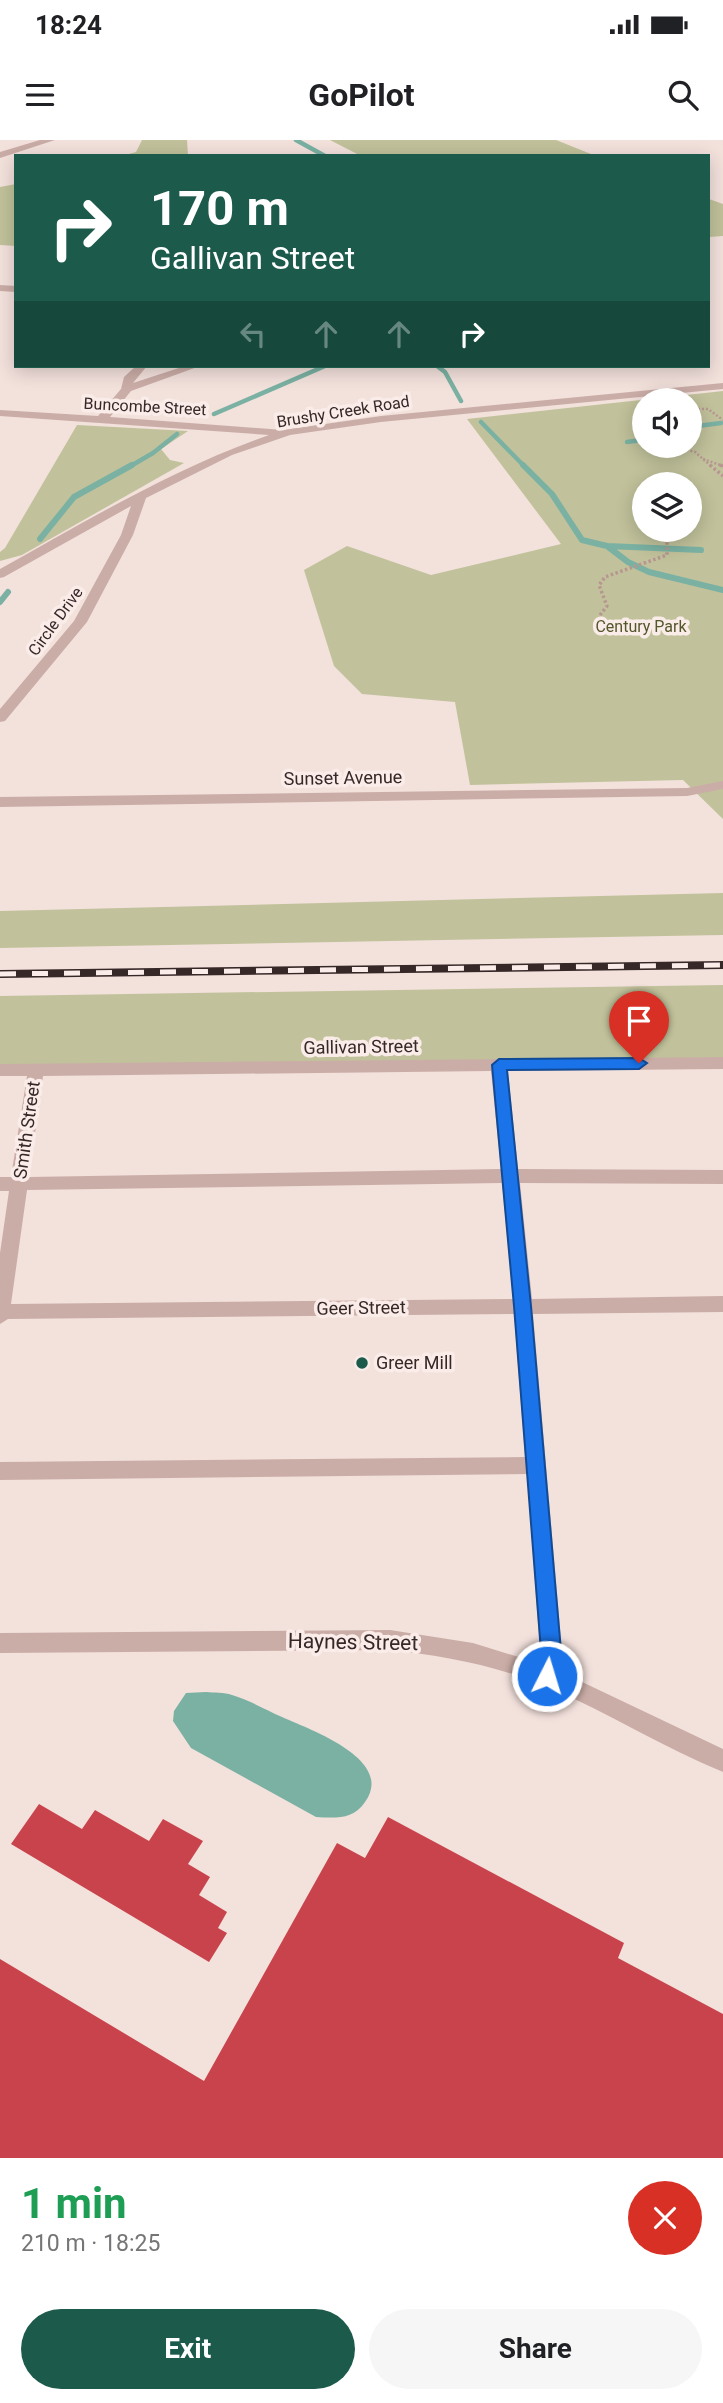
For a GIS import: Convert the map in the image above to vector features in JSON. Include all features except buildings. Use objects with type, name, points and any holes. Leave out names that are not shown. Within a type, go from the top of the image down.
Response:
[{"type":"street","points":[[0,155],[50,140]]},
{"type":"street","points":[[127,389],[128,379],[139,368]]},
{"type":"street","points":[[102,419],[127,389],[189,368]]},
{"type":"street","name":"Brushy Creek Road","points":[[0,574],[210,460],[288,432],[381,419],[723,386]]},
{"type":"street","name":"Buncombe Street","points":[[0,414],[288,432]]},
{"type":"street","name":"Circle Drive","points":[[0,718],[80,622],[127,535],[141,496]]},
{"type":"street","name":"Sunset Avenue","points":[[0,802],[687,792],[723,785]]},
{"type":"street","name":"Gallivan Street","points":[[0,1070],[723,1063]]},
{"type":"street","points":[[499,1065],[523,1306],[551,1651],[547,1676]]},
{"type":"street","name":"Smith Street","points":[[0,1313],[36,1069]]},
{"type":"street","points":[[0,1184],[511,1176],[723,1177]]},
{"type":"street","name":"Geer Street","points":[[0,1313],[723,1304]]},
{"type":"street","points":[[0,1471],[536,1465]]},
{"type":"street","name":"Haynes Street","points":[[0,1643],[390,1640],[463,1650],[547,1676],[723,1761]]},
{"type":"path","points":[[702,409],[708,409],[723,420]]},
{"type":"path","points":[[702,458],[723,466]]},
{"type":"path","points":[[702,458],[723,476]]},
{"type":"path","points":[[600,615],[607,601],[600,592],[599,585],[605,577],[625,568],[664,558],[667,542]]},
{"type":"green space","points":[[142,140],[187,140],[188,154],[129,154],[136,152]]},
{"type":"green space","points":[[330,140],[556,140],[591,154],[357,154]]},
{"type":"green space","points":[[14,184],[14,246],[0,245],[0,187]]},
{"type":"green space","points":[[710,199],[723,204],[723,236],[710,237]]},
{"type":"green space","name":"Century Park","points":[[723,391],[723,819],[683,780],[470,785],[455,702],[362,694],[334,666],[304,570],[347,546],[431,575],[561,544],[467,419],[632,401],[632,458],[702,458],[702,393]]},
{"type":"green space","points":[[77,425],[188,431],[161,449],[170,460],[184,463],[22,555],[0,561],[0,552],[5,548]]},
{"type":"green space","points":[[723,893],[723,935],[0,948],[0,911]]},
{"type":"green space","points":[[723,985],[723,1063],[0,1065],[0,996]]},
{"type":"water","points":[[186,1693],[226,1693],[245,1700],[345,1748],[359,1759],[369,1772],[371,1786],[365,1802],[349,1815],[316,1817],[191,1748],[173,1721],[174,1711]]},
{"type":"waterway","points":[[296,140],[321,154]]},
{"type":"waterway","points":[[214,414],[320,368]]},
{"type":"waterway","points":[[440,368],[445,372],[461,401]]},
{"type":"waterway","points":[[481,422],[525,467]]},
{"type":"waterway","points":[[702,425],[721,423]]},
{"type":"waterway","points":[[129,467],[177,434]]},
{"type":"waterway","points":[[627,442],[632,441]]},
{"type":"waterway","points":[[40,539],[74,497],[132,465]]},
{"type":"waterway","points":[[525,467],[552,494],[582,540],[607,546]]},
{"type":"waterway","points":[[607,546],[701,550]]},
{"type":"waterway","points":[[607,546],[628,562],[649,572],[723,590]]},
{"type":"waterway","points":[[0,602],[8,592]]},
{"type":"railway","points":[[0,974],[723,965]]},
{"type":"place","name":"Greer Mill","points":[[362,1363]]},
{"type":"route","points":[[547,1676],[551,1651],[523,1306],[499,1065],[639,1063]]}]
